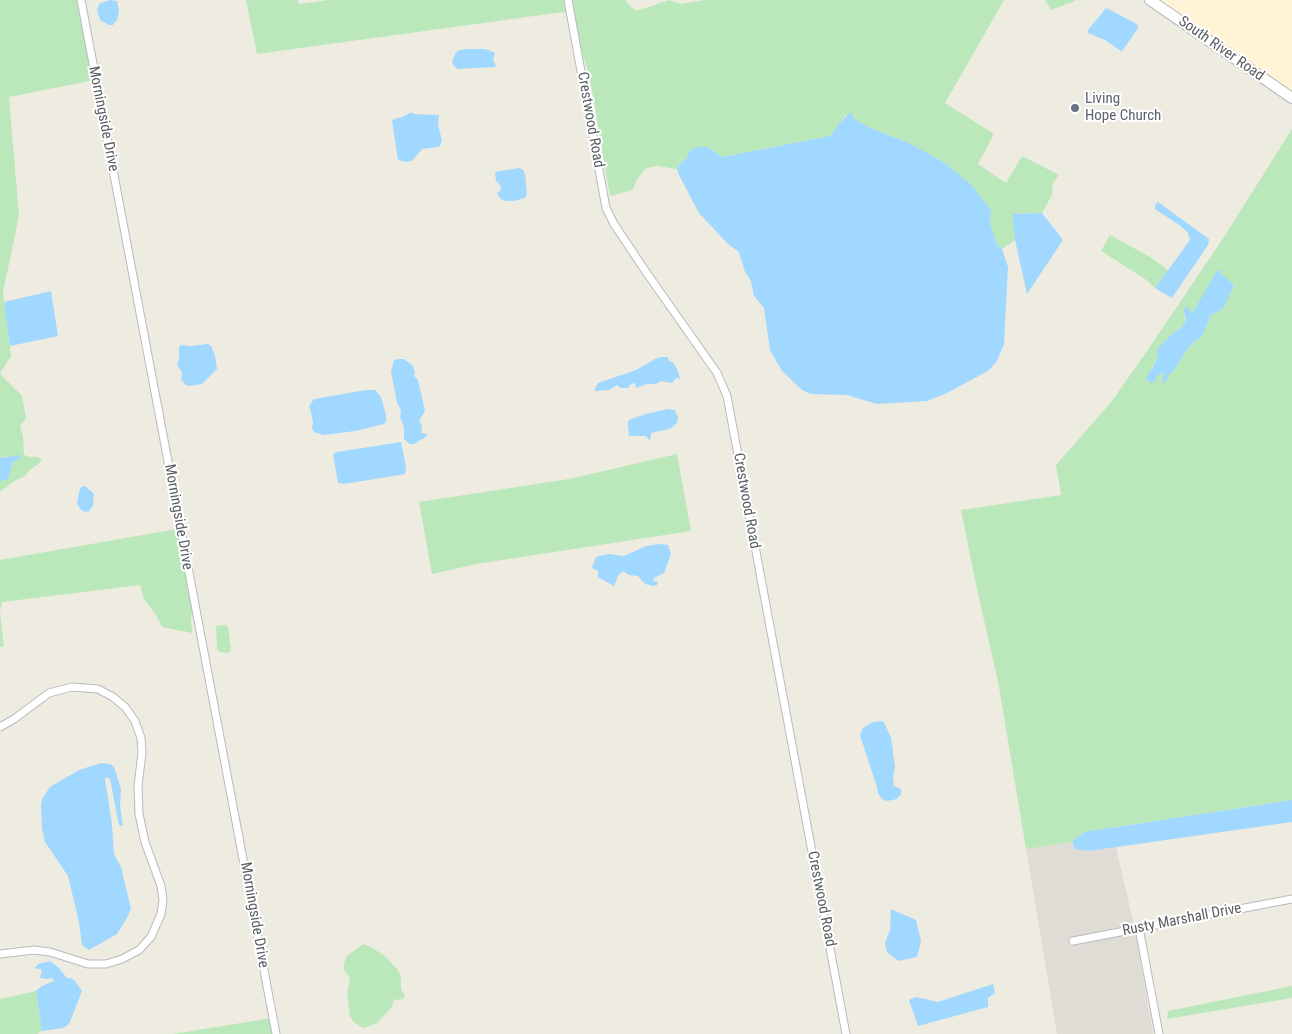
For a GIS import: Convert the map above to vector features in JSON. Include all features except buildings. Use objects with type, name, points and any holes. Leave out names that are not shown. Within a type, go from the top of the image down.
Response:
[{"type":"main road","name":"South River Road","points":[[1150,0],[1292,98]]},
{"type":"street","name":"Morningside Drive","points":[[81,0],[276,1034]]},
{"type":"street","name":"Crestwood Road","points":[[568,0],[606,208],[614,224],[716,373],[726,396],[846,1034]]},
{"type":"street","points":[[0,728],[49,693],[72,686],[98,689],[113,697],[125,707],[135,721],[141,738],[142,753],[138,786],[139,814],[145,842],[161,886],[163,900],[161,914],[151,937],[139,950],[122,959],[100,964],[88,964],[50,952],[34,950],[0,954]]},
{"type":"street","name":"Rusty Marshall Drive","points":[[1073,940],[1292,899]]},
{"type":"street","points":[[1139,928],[1159,1034]]},
{"type":"shaded area","points":[[1156,0],[1292,0],[1292,94]]},
{"type":"shaded area","points":[[1072,842],[1088,851],[1116,847],[1135,930],[1153,1034],[1057,1034],[1026,849]]},
{"type":"green space","points":[[0,0],[80,0],[95,80],[9,97],[19,216],[3,292],[11,356],[0,374]]},
{"type":"green space","points":[[246,0],[298,0],[299,4],[329,0],[625,0],[637,11],[669,0],[681,4],[705,0],[1004,0],[945,103],[994,134],[978,164],[1006,183],[1022,156],[1059,175],[1053,183],[1052,195],[1042,213],[1012,214],[1015,240],[1002,249],[997,245],[990,223],[991,210],[909,143],[868,127],[853,116],[846,115],[830,136],[722,157],[708,147],[690,151],[677,169],[657,166],[646,168],[636,181],[633,190],[610,196],[590,79],[572,16],[563,12],[257,54]]},
{"type":"green space","points":[[1045,0],[1075,0],[1075,1],[1051,10]]},
{"type":"green space","points":[[1292,129],[1292,800],[1084,832],[1072,842],[1026,849],[998,681],[961,510],[1061,495],[1056,465],[1112,401],[1224,237]],"holes":[[[1234,286],[1222,309],[1210,316],[1203,335],[1188,348],[1173,372],[1169,373],[1165,383],[1163,373],[1157,376],[1150,372],[1173,333],[1181,328],[1185,322],[1184,311],[1191,314],[1199,303]]]},
{"type":"green space","points":[[1110,235],[1150,257],[1168,270],[1155,288],[1145,279],[1101,251]]},
{"type":"green space","points":[[0,374],[22,396],[26,418],[20,426],[23,436],[24,455],[39,457],[42,461],[25,476],[0,492],[0,481],[8,479],[13,462],[7,456],[0,458]]},
{"type":"green space","points":[[677,454],[691,531],[476,564],[432,574],[419,502],[569,479]]},
{"type":"green space","points":[[177,529],[194,614],[191,615],[192,633],[162,627],[144,599],[140,585],[2,602],[0,612],[0,560]]},
{"type":"green space","points":[[0,612],[4,646],[0,647]]},
{"type":"green space","points":[[226,625],[228,628],[231,648],[229,653],[218,651],[217,648],[216,626]]},
{"type":"green space","points":[[363,944],[386,957],[398,970],[401,977],[401,989],[405,996],[403,999],[394,1000],[391,1008],[377,1023],[364,1028],[355,1023],[350,1017],[347,992],[350,981],[344,970],[347,956]]},
{"type":"green space","points":[[1292,986],[1292,998],[1167,1019],[1168,1011]]},
{"type":"green space","points":[[36,991],[42,1031],[37,1034],[0,1034],[0,999]]},
{"type":"green space","points":[[272,1018],[275,1034],[173,1034]]},
{"type":"water","points":[[110,0],[117,1],[119,11],[117,20],[113,25],[100,20],[97,10],[99,4]]},
{"type":"water","points":[[1106,8],[1137,24],[1138,28],[1121,51],[1105,40],[1088,33],[1088,30]]},
{"type":"water","points":[[467,49],[485,49],[495,53],[493,59],[496,67],[458,69],[452,62],[456,52]]},
{"type":"water","points":[[412,112],[414,114],[439,115],[438,124],[442,141],[439,147],[422,149],[413,160],[407,162],[398,160],[392,121]]},
{"type":"water","points":[[850,112],[856,120],[868,127],[909,143],[945,163],[971,185],[991,210],[990,223],[997,245],[1002,249],[1008,267],[1004,344],[997,361],[988,371],[947,393],[927,401],[877,404],[847,395],[811,394],[802,390],[782,371],[770,350],[764,308],[754,296],[751,281],[745,272],[739,252],[728,244],[699,213],[677,169],[690,151],[697,147],[708,147],[722,157],[830,136]]},
{"type":"water","points":[[519,168],[525,174],[527,195],[525,198],[514,201],[505,201],[497,193],[501,190],[501,186],[496,181],[495,172]]},
{"type":"water","points":[[1158,202],[1209,239],[1208,245],[1172,298],[1155,288],[1190,240],[1188,233],[1182,227],[1155,209],[1155,205]]},
{"type":"water","points":[[1042,213],[1063,240],[1027,294],[1015,240],[1012,214]]},
{"type":"water","points":[[1220,270],[1220,273],[1234,285],[1226,303],[1222,309],[1210,316],[1203,335],[1188,348],[1173,372],[1169,374],[1165,383],[1162,383],[1164,374],[1162,373],[1152,383],[1148,381],[1146,378],[1158,356],[1157,349],[1173,333],[1181,328],[1186,320],[1185,307],[1188,307],[1191,313],[1193,312],[1217,271]]},
{"type":"water","points":[[51,291],[58,336],[10,346],[4,302]]},
{"type":"water","points":[[208,344],[211,346],[215,356],[217,369],[202,384],[186,385],[181,380],[182,373],[177,364],[179,347],[181,345]]},
{"type":"water","points":[[661,357],[668,357],[669,361],[673,362],[680,379],[676,378],[672,383],[660,381],[656,384],[647,384],[636,388],[635,383],[631,384],[628,388],[621,388],[617,385],[609,390],[594,391],[598,383],[636,370]]},
{"type":"water","points":[[404,359],[413,366],[414,376],[418,380],[425,411],[419,421],[422,425],[421,433],[427,434],[426,437],[414,444],[410,444],[404,439],[404,427],[400,417],[401,410],[397,403],[391,371],[394,360]]},
{"type":"water","points":[[375,390],[381,397],[386,415],[384,424],[355,431],[324,435],[314,432],[309,406],[314,399]]},
{"type":"water","points":[[668,409],[675,410],[678,418],[677,423],[670,429],[651,433],[649,440],[646,436],[629,436],[628,421],[646,414]]},
{"type":"water","points":[[401,442],[406,467],[405,474],[344,484],[338,483],[333,454]]},
{"type":"water","points":[[20,455],[21,458],[13,462],[8,479],[0,481],[0,458]]},
{"type":"water","points":[[85,486],[94,494],[93,506],[88,512],[82,511],[77,504],[81,487]]},
{"type":"water","points":[[668,545],[671,554],[664,573],[654,578],[653,581],[658,582],[657,585],[645,584],[638,576],[629,575],[623,571],[618,576],[614,586],[598,577],[598,571],[592,568],[596,557],[609,554],[624,556],[646,546]]},
{"type":"water","points":[[883,721],[891,737],[895,767],[894,786],[901,789],[901,794],[897,799],[887,801],[882,799],[878,793],[860,735],[866,726],[873,722]]},
{"type":"water","points":[[101,763],[110,764],[114,767],[121,789],[120,806],[123,826],[119,825],[110,779],[107,777],[105,779],[114,854],[121,867],[131,909],[117,934],[89,950],[82,945],[79,922],[68,876],[45,842],[42,829],[41,807],[42,799],[50,787],[79,770]]},
{"type":"water","points":[[1292,800],[1292,822],[1089,851],[1075,849],[1072,842],[1084,832]]},
{"type":"water","points":[[891,909],[916,920],[921,941],[917,957],[898,961],[887,952],[885,943],[890,930]]},
{"type":"water","points":[[50,961],[67,978],[74,980],[82,991],[69,1024],[63,1028],[42,1031],[36,991],[54,981],[52,978],[40,978],[42,970],[35,968],[38,964]]},
{"type":"water","points":[[993,984],[995,993],[988,998],[988,1007],[918,1026],[909,1000],[916,997],[938,1002]]},
{"type":"place","name":"Living Hope Church","points":[[1075,108]]}]
